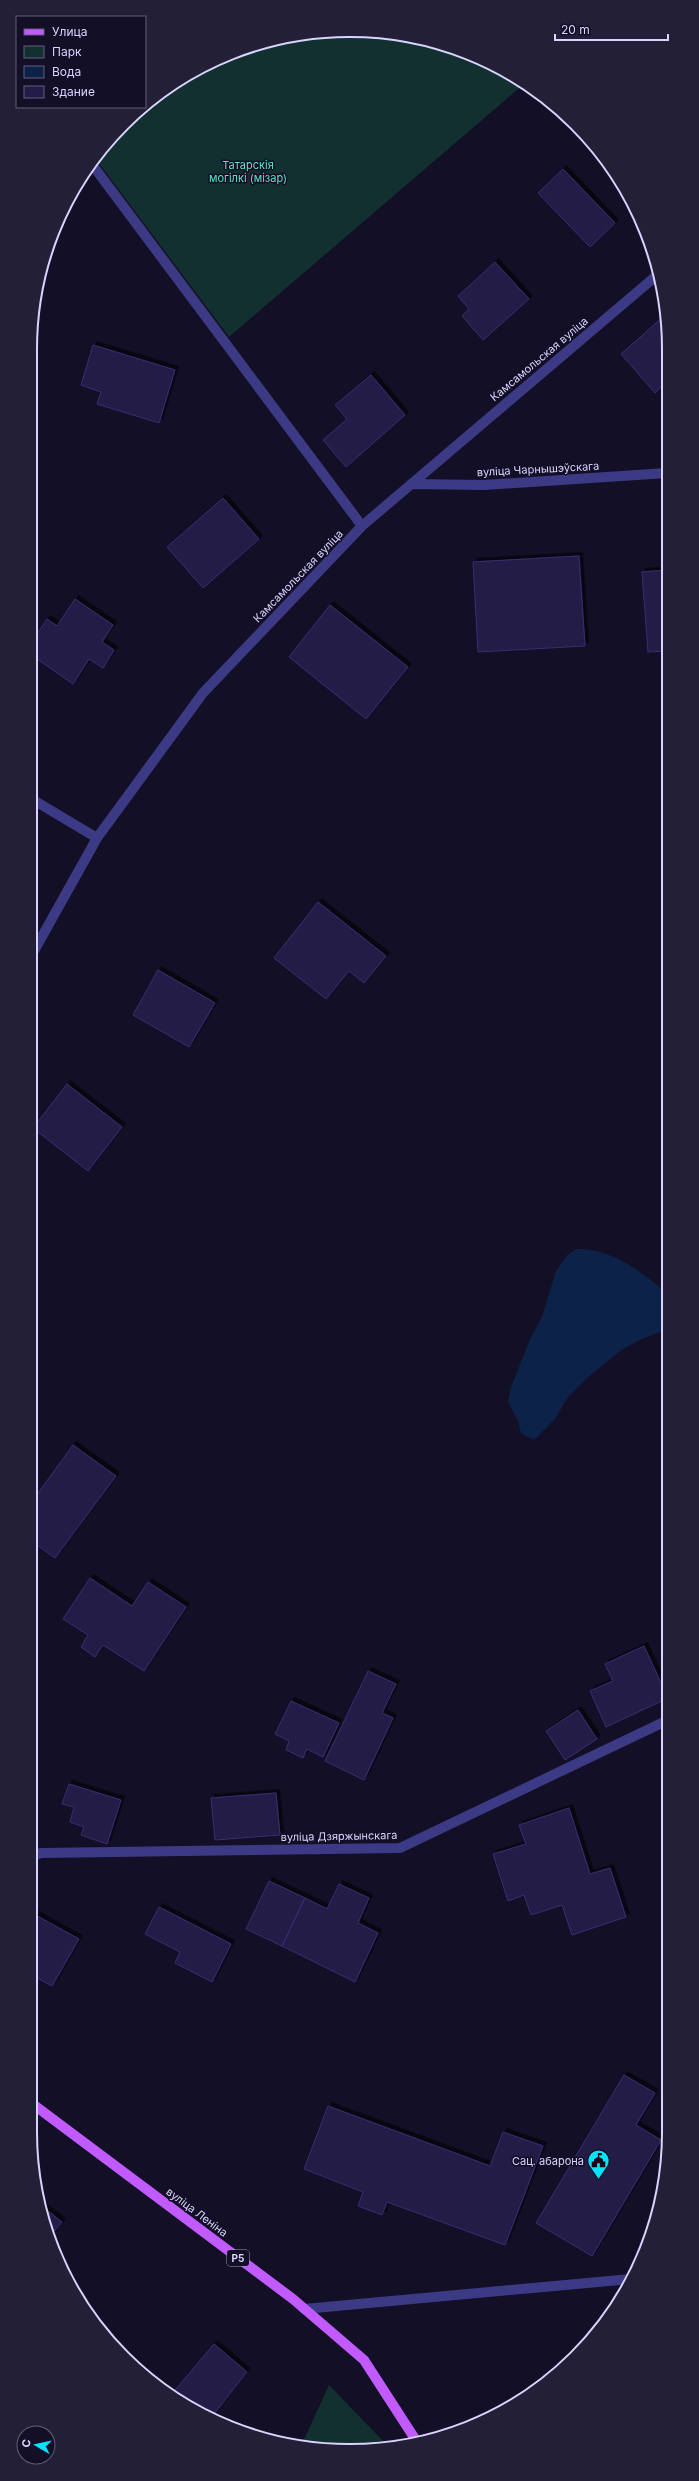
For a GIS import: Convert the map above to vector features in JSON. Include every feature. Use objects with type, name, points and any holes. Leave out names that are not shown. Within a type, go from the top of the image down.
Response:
[{"type":"main road","name":"вуліца Леніна","points":[[37,2107],[304,2309],[364,2360],[415,2437]]},
{"type":"street","points":[[95,169],[362,526]]},
{"type":"street","name":"Камсамольская вуліца","points":[[37,945],[97,838],[203,693],[362,526],[653,278]]},
{"type":"street","name":"вуліца Чарнышэўскага","points":[[411,484],[484,485],[662,473]]},
{"type":"street","points":[[37,802],[97,838]]},
{"type":"street","name":"вуліца Дзяржынскага","points":[[37,1854],[41,1853],[400,1848],[662,1723]]},
{"type":"street","points":[[304,2309],[625,2280]]},
{"type":"green space","name":"Татарскія могілкі (мізар)","points":[[329,38],[370,38],[410,43],[430,48],[488,69],[520,88],[229,337],[99,163],[115,143],[143,115],[159,102],[193,79],[230,61],[289,43]]},
{"type":"green space","points":[[329,2385],[384,2442],[350,2444],[304,2440]]},
{"type":"water","points":[[576,1249],[589,1250],[614,1257],[637,1270],[662,1289],[662,1331],[642,1339],[623,1349],[589,1376],[567,1398],[556,1418],[534,1440],[521,1433],[518,1421],[508,1402],[511,1387],[531,1337],[542,1317],[556,1271],[567,1255]]},
{"type":"building","points":[[563,169],[615,223],[590,247],[538,193]]},
{"type":"building","points":[[495,262],[529,299],[483,340],[462,316],[469,309],[458,296]]},
{"type":"building","points":[[660,319],[662,386],[655,393],[621,354]]},
{"type":"building","points":[[93,345],[175,370],[159,423],[97,404],[101,392],[81,385]]},
{"type":"building","points":[[371,375],[405,415],[346,467],[323,440],[347,419],[335,405]]},
{"type":"building","points":[[223,498],[259,539],[203,588],[167,547]]},
{"type":"building","points":[[579,556],[585,646],[478,652],[473,562]]},
{"type":"building","points":[[662,570],[662,651],[648,652],[642,572]]},
{"type":"building","points":[[75,599],[113,625],[102,642],[114,650],[103,668],[89,659],[73,684],[37,659],[37,634],[47,619],[57,626]]},
{"type":"building","points":[[330,605],[408,667],[366,719],[289,657]]},
{"type":"building","points":[[318,902],[386,956],[364,983],[349,971],[326,999],[274,958]]},
{"type":"building","points":[[158,970],[215,1003],[189,1047],[133,1015]]},
{"type":"building","points":[[67,1084],[122,1127],[88,1171],[37,1131],[37,1123]]},
{"type":"building","points":[[73,1445],[116,1476],[55,1558],[37,1545],[37,1494]]},
{"type":"building","points":[[90,1578],[132,1606],[148,1582],[186,1607],[144,1671],[103,1645],[95,1657],[81,1647],[88,1635],[63,1619]]},
{"type":"building","points":[[644,1646],[662,1685],[662,1701],[606,1727],[590,1691],[613,1681],[605,1664]]},
{"type":"building","points":[[368,1671],[396,1684],[382,1713],[393,1718],[364,1780],[325,1761]]},
{"type":"building","points":[[291,1701],[339,1723],[323,1757],[307,1749],[303,1758],[286,1750],[289,1741],[275,1734]]},
{"type":"building","points":[[578,1710],[597,1739],[565,1760],[546,1731]]},
{"type":"building","points":[[69,1784],[121,1800],[107,1844],[81,1835],[84,1827],[70,1822],[74,1807],[62,1804]]},
{"type":"building","points":[[276,1793],[280,1835],[215,1840],[211,1798]]},
{"type":"building","points":[[569,1808],[590,1874],[610,1868],[626,1917],[572,1935],[562,1905],[531,1915],[524,1895],[508,1901],[493,1854],[526,1844],[519,1825]]},
{"type":"building","points":[[269,1881],[305,1898],[282,1946],[246,1929]]},
{"type":"building","points":[[339,1884],[369,1898],[358,1923],[378,1933],[355,1982],[282,1946],[305,1898],[327,1909]]},
{"type":"building","points":[[159,1907],[231,1944],[212,1982],[175,1963],[180,1952],[145,1934]]},
{"type":"building","points":[[37,1916],[79,1939],[52,1986],[37,1978]]},
{"type":"building","name":"Сац. абарона","points":[[624,2075],[655,2093],[636,2125],[661,2140],[592,2256],[536,2223]]},
{"type":"building","points":[[328,2106],[490,2166],[503,2132],[543,2146],[505,2245],[387,2202],[382,2215],[358,2206],[363,2192],[304,2169]]},
{"type":"building","points":[[48,2211],[62,2222],[54,2231]]},
{"type":"building","points":[[214,2344],[247,2372],[214,2413],[175,2390]]},
{"type":"place","name":"Сац. абарона","points":[[599,2180]]}]
